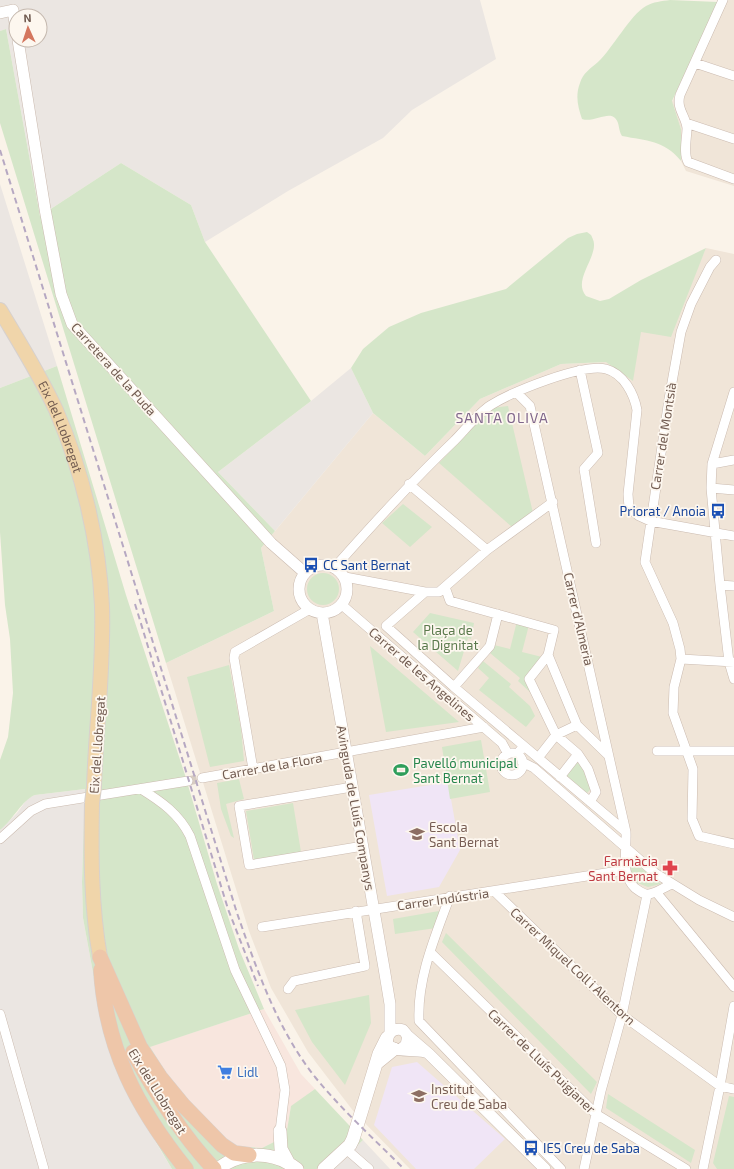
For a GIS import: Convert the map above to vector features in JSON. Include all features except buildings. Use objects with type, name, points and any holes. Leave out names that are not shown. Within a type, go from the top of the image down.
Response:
[{"type":"highway","points":[[100,957],[140,1047],[160,1077],[183,1105],[222,1145],[234,1152],[255,1155]]},
{"type":"highway","points":[[100,957],[106,1010],[124,1072],[153,1126],[186,1169]]},
{"type":"highway","name":"Eix del Llobregat","points":[[100,957],[112,1002],[129,1043],[148,1079],[167,1110],[214,1169]]},
{"type":"main road","name":"Eix del Llobregat","points":[[0,310],[34,367],[56,410],[76,467],[92,530],[102,604],[101,688],[92,803],[92,889],[100,957]]},
{"type":"main road","points":[[321,1168],[346,1149],[356,1133],[376,1065],[397,1039]]},
{"type":"main road","points":[[255,1155],[272,1146],[280,1131]]},
{"type":"main road","points":[[280,1131],[281,1149],[292,1166]]},
{"type":"main road","points":[[218,1169],[236,1158],[255,1155],[279,1158],[292,1166]]},
{"type":"street","points":[[723,0],[678,100],[679,110],[686,123],[686,156],[688,162],[734,179]]},
{"type":"street","name":"Carretera de la Puda","points":[[19,48],[45,209],[61,294],[72,324],[271,543],[305,573]]},
{"type":"street","points":[[695,63],[734,76]]},
{"type":"street","points":[[686,123],[734,139]]},
{"type":"street","name":"Carrer del Montsià","points":[[716,260],[710,267],[691,304],[681,332],[650,522],[645,562],[673,623],[681,659],[674,687],[673,713],[688,751],[693,769],[692,820],[700,836],[734,844]]},
{"type":"street","points":[[335,567],[409,484],[490,406],[543,381],[580,370],[594,368],[606,369],[618,376],[627,385],[635,399],[637,410],[628,494],[629,508],[650,522],[734,536]]},
{"type":"street","points":[[580,370],[598,453],[584,469],[596,544]]},
{"type":"street","points":[[734,392],[712,464],[711,488],[720,585],[734,679]]},
{"type":"street","name":"Carrer d'Almeria","points":[[517,393],[530,406],[553,502],[626,832],[627,850],[625,870]]},
{"type":"street","points":[[712,464],[734,460]]},
{"type":"street","points":[[409,484],[487,550]]},
{"type":"street","points":[[711,488],[734,490]]},
{"type":"street","points":[[344,577],[425,592],[439,592],[487,550],[553,502]]},
{"type":"street","points":[[319,565],[335,567],[344,577],[348,591],[342,604],[329,612],[322,613],[310,609],[301,599],[299,592],[299,585],[305,573],[319,565]]},
{"type":"street","points":[[720,585],[734,586]]},
{"type":"street","points":[[445,587],[450,601],[554,630],[548,655],[529,679],[556,735],[578,754],[588,769],[596,792],[590,802]]},
{"type":"street","name":"Carrer de les Angelines","points":[[425,592],[386,626],[454,687],[626,832]]},
{"type":"street","name":"Carrer de les Angelines","points":[[342,604],[516,756]]},
{"type":"street","points":[[253,769],[234,658],[235,652],[310,609]]},
{"type":"street","name":"Avinguda de Lluís Companys","points":[[322,613],[397,1039]]},
{"type":"street","points":[[454,687],[490,646],[498,614]]},
{"type":"street","points":[[548,655],[577,725],[609,756]]},
{"type":"street","points":[[681,659],[732,662]]},
{"type":"street","points":[[538,758],[556,735],[577,725]]},
{"type":"street","name":"Carrer de la Flora","points":[[202,778],[484,727]]},
{"type":"street","points":[[524,746],[516,756],[501,760],[503,770],[510,774],[520,771],[545,778]]},
{"type":"street","points":[[657,751],[734,751]]},
{"type":"street","points":[[560,777],[578,754]]},
{"type":"street","points":[[516,756],[520,771]]},
{"type":"street","points":[[516,756],[534,768],[655,873],[698,900],[734,917]]},
{"type":"street","points":[[0,839],[31,811],[45,804],[62,800],[188,781]]},
{"type":"street","points":[[352,787],[239,806],[249,865],[363,846]]},
{"type":"street","points":[[141,789],[175,812],[185,825],[190,836],[235,970],[281,1066],[286,1090],[280,1131]]},
{"type":"street","points":[[625,870],[631,884],[639,891],[651,893],[672,884]]},
{"type":"street","name":"Carrer Indústria","points":[[262,927],[450,896],[494,891],[625,870]]},
{"type":"street","name":"Carrer Miquel Coll i Alentorn","points":[[494,891],[622,1015],[720,1086],[734,1089]]},
{"type":"street","points":[[651,893],[734,987]]},
{"type":"street","points":[[584,1169],[596,1114],[622,1015],[651,893]]},
{"type":"street","points":[[450,896],[430,952],[420,989],[418,1006],[419,1021],[561,1169]]},
{"type":"street","points":[[288,989],[294,981],[365,966],[356,911]]},
{"type":"street","name":"Carrer de Lluís Puigjaner","points":[[430,952],[596,1114],[686,1169]]},
{"type":"street","points":[[703,1169],[734,1006]]},
{"type":"street","points":[[0,1014],[44,1169]]},
{"type":"street","points":[[397,1039],[415,1049],[429,1054],[545,1169]]},
{"type":"street","points":[[346,1149],[369,1169]]},
{"type":"shaded area","points":[[0,0],[480,0],[496,59],[412,110],[383,138],[288,191],[205,242],[191,205],[121,163],[40,216],[9,48],[48,48],[48,8],[8,8],[8,40],[6,29],[0,31]]},
{"type":"shaded area","points":[[719,0],[734,0],[734,186],[686,171],[681,161],[681,129],[672,102]]},
{"type":"shaded area","points":[[0,184],[57,366],[0,388]]},
{"type":"shaded area","points":[[706,248],[734,254],[734,1169],[410,1169],[354,1112],[308,1052],[271,988],[249,931],[166,663],[274,611],[261,548],[373,413],[425,456],[480,399],[561,364],[606,362],[641,332],[699,264]]},
{"type":"shaded area","points":[[351,368],[373,413],[275,531],[218,472],[311,401]]},
{"type":"shaded area","name":"Escola Sant Bernat","points":[[448,782],[460,850],[439,887],[387,896],[369,795]]},
{"type":"shaded area","points":[[85,789],[82,882],[83,918],[96,989],[155,1141],[172,1169],[0,1169],[0,830],[17,813],[28,798],[35,795]]},
{"type":"shaded area","points":[[264,1009],[301,1074],[315,1089],[291,1107],[286,1136],[262,1148],[232,1146],[173,1084],[149,1047]]},
{"type":"shaded area","name":"Institut Creu de Saba","points":[[417,1062],[505,1139],[474,1169],[416,1169],[374,1125],[392,1067]]},
{"type":"shaded area","points":[[363,1140],[390,1169],[334,1169],[343,1161]]},
{"type":"green space","points":[[670,0],[718,2],[672,101],[681,129],[681,161],[668,149],[654,142],[622,136],[618,122],[612,116],[604,116],[591,120],[582,119],[578,101],[578,88],[583,76],[604,56],[640,10],[646,6],[658,2]]},
{"type":"green space","points":[[6,29],[8,48],[9,48],[40,216],[121,163],[191,205],[205,242],[311,401],[218,472],[275,531],[261,548],[274,611],[166,663],[0,123],[0,31]]},
{"type":"green space","points":[[587,232],[591,235],[594,244],[591,257],[583,277],[583,290],[586,296],[600,301],[609,299],[641,280],[706,248],[671,337],[641,332],[633,381],[606,362],[561,364],[480,399],[425,456],[373,413],[351,368],[363,349],[389,327],[421,313],[506,289],[568,238]]},
{"type":"green space","points":[[57,366],[126,595],[185,775],[217,884],[239,949],[264,1009],[150,1047],[173,1084],[232,1146],[262,1148],[286,1136],[291,1106],[315,1089],[363,1140],[334,1169],[172,1169],[133,1103],[96,989],[83,918],[82,882],[85,789],[35,795],[26,801],[0,830],[0,760],[8,737],[13,693],[10,639],[5,605],[0,532],[0,388]]},
{"type":"green space","points":[[508,406],[533,513],[512,527],[439,463],[492,408]]},
{"type":"green space","points":[[403,504],[432,527],[410,547],[382,523]]},
{"type":"green space","points":[[320,573],[326,573],[335,577],[339,589],[335,601],[326,605],[320,605],[311,601],[307,592],[307,586],[311,577]]},
{"type":"green space","name":"Plaça de la Dignitat","points":[[430,613],[474,623],[471,639],[468,638],[458,671],[413,632]]},
{"type":"green space","points":[[517,621],[529,625],[522,652],[542,657],[528,680],[531,693],[518,681],[520,678],[490,653],[494,645],[510,649]]},
{"type":"green space","points":[[370,646],[459,722],[386,732]]},
{"type":"green space","points":[[483,661],[511,684],[509,687],[530,706],[535,716],[526,727],[479,690],[489,678],[478,668]]},
{"type":"green space","points":[[229,665],[241,729],[244,761],[210,767],[187,677]]},
{"type":"green space","points":[[481,740],[490,792],[450,799],[442,747]]},
{"type":"green space","points":[[574,764],[581,764],[591,789],[587,793],[564,776]]},
{"type":"green space","points":[[239,779],[244,799],[226,804],[234,838],[231,836],[221,809],[217,783]]},
{"type":"green space","points":[[293,803],[301,852],[254,860],[246,811]]},
{"type":"green space","points":[[630,859],[661,884],[648,887],[635,882],[629,871]]},
{"type":"green space","points":[[439,911],[436,928],[395,934],[393,919]]},
{"type":"green space","points":[[446,933],[597,1082],[591,1094],[442,942]]},
{"type":"green space","points":[[369,995],[371,1023],[345,1085],[312,1042],[295,1010]]},
{"type":"green space","points":[[608,1094],[695,1150],[691,1163],[606,1108]]},
{"type":"green space","points":[[729,1096],[734,1097],[734,1169],[717,1169],[713,1163]]},
{"type":"tunnel","points":[[188,781],[202,778]]},
{"type":"railway","points":[[0,150],[237,913],[260,977],[279,1019],[302,1059],[315,1077],[347,1113],[404,1169]]},
{"type":"railway","points":[[135,604],[228,909],[258,986]]},
{"type":"place","name":"Priorat / Anoia","points":[[718,511]]},
{"type":"place","name":"CC Sant Bernat","points":[[311,565]]},
{"type":"place","name":"Pavelló municipal Sant Bernat","points":[[401,770]]},
{"type":"place","name":"Escola Sant Bernat","points":[[417,834]]},
{"type":"place","name":"Farmàcia Sant Bernat","points":[[670,868]]},
{"type":"place","name":"Lidl","points":[[225,1072]]},
{"type":"place","name":"Institut Creu de Saba","points":[[419,1096]]},
{"type":"place","name":"IES Creu de Saba","points":[[531,1148]]},
{"type":"district","name":"SANTA OLIVA","points":[[502,418]]}]
